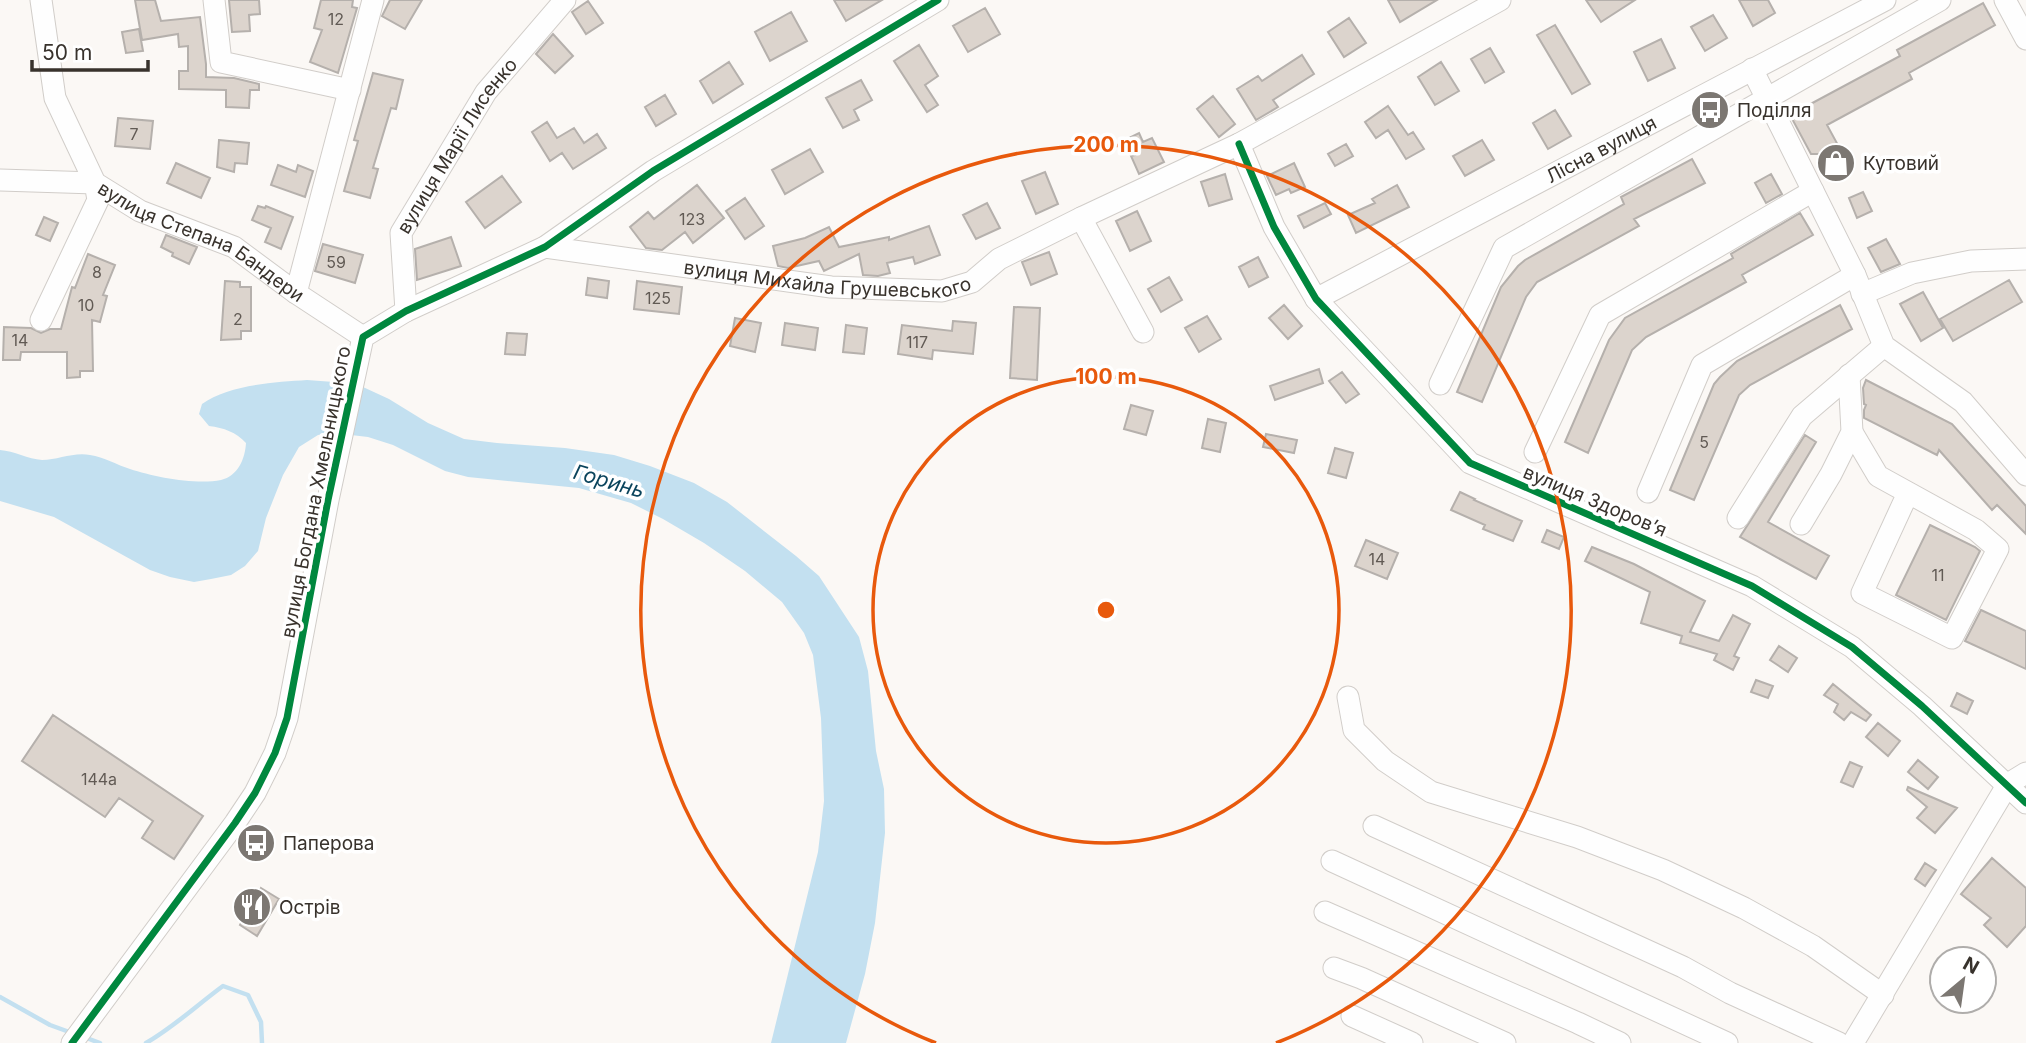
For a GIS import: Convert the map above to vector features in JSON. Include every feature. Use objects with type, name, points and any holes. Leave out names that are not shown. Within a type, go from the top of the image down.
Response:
[{"type":"street","name":"вулиця Степана Бандери","points":[[41,0],[55,97],[94,183],[140,211],[234,247],[296,293],[363,337]]},
{"type":"street","points":[[214,0],[220,62],[350,90]]},
{"type":"street","points":[[296,293],[373,0]]},
{"type":"street","name":"вулиця Марії Лисенко","points":[[406,311],[401,233],[486,92],[565,0]]},
{"type":"street","name":"вулиця Богдана Хмельницького","points":[[72,1043],[235,823],[255,793],[275,753],[287,718],[328,500],[363,337],[406,311],[545,247],[653,170],[938,0]]},
{"type":"street","name":"Лісна вулиця","points":[[1317,299],[1885,0]]},
{"type":"street","points":[[1440,384],[1504,248],[1940,0]]},
{"type":"street","points":[[2005,0],[2026,39]]},
{"type":"street","name":"вулиця Михайла Грушевського","points":[[545,247],[831,287],[942,291],[972,282],[999,259],[1239,144],[1495,1]]},
{"type":"street","points":[[1752,69],[1858,284],[1884,346],[1963,402],[2026,475]]},
{"type":"street","name":"вулиця Здоровʼя","points":[[1239,144],[1274,227],[1317,299],[1470,463],[1752,586],[1852,647],[1922,706],[2026,803]]},
{"type":"street","points":[[0,180],[94,183],[98,200],[41,320]]},
{"type":"street","points":[[1535,452],[1601,315],[1813,191]]},
{"type":"street","points":[[1081,218],[1143,332]]},
{"type":"street","points":[[1648,492],[1702,365],[1858,284],[1971,261],[2026,259]]},
{"type":"street","points":[[1738,518],[1802,416],[1884,346]]},
{"type":"street","points":[[1849,375],[1852,432],[1878,476],[1976,530],[1998,549],[1952,638],[1862,593],[1908,493]]},
{"type":"street","points":[[1801,524],[1852,432]]},
{"type":"street","points":[[1348,697],[1354,730],[1385,761],[1431,792],[1577,837],[1663,870],[1744,908],[1813,946],[1882,995]]},
{"type":"street","points":[[1853,1043],[2008,785],[2026,773]]},
{"type":"street","points":[[1374,827],[1683,967],[1730,993],[1839,1043]]},
{"type":"street","points":[[1332,861],[1727,1043]]},
{"type":"street","points":[[1325,912],[1620,1043]]},
{"type":"street","points":[[1334,968],[1504,1043]]},
{"type":"street","points":[[1352,1016],[1412,1043]]},
{"type":"water","name":"Горинь","points":[[307,380],[363,387],[428,423],[464,439],[614,455],[650,466],[694,483],[727,502],[819,576],[859,637],[868,671],[876,751],[884,789],[885,833],[875,923],[865,974],[846,1043],[771,1043],[818,852],[824,801],[821,718],[813,655],[804,633],[782,602],[745,571],[704,543],[631,503],[579,488],[468,477],[445,471],[393,445],[368,437],[334,433],[318,435],[299,447],[283,475],[266,518],[258,551],[245,566],[231,575],[194,582],[170,577],[150,570],[54,517],[0,501],[0,450],[42,460],[90,455],[140,472],[175,479],[200,482],[227,478],[240,466],[246,443],[229,431],[209,426],[199,414],[202,404],[238,389],[267,383]]},
{"type":"building","points":[[135,0],[155,0],[161,21],[200,17],[206,77],[234,78],[259,84],[259,90],[250,90],[249,108],[226,107],[226,90],[179,89],[179,71],[188,71],[188,46],[179,47],[178,34],[142,40]]},
{"type":"building","points":[[229,0],[259,0],[260,14],[249,15],[250,31],[232,32]]},
{"type":"building","points":[[321,0],[353,0],[352,7],[357,8],[338,73],[310,62],[322,30],[314,28]]},
{"type":"building","points":[[390,0],[422,0],[405,29],[382,16]]},
{"type":"building","points":[[834,0],[882,0],[846,21]]},
{"type":"building","points":[[1388,0],[1437,0],[1400,22]]},
{"type":"building","points":[[1586,0],[1635,0],[1601,22]]},
{"type":"building","points":[[1739,0],[1768,0],[1775,13],[1753,26]]},
{"type":"building","points":[[588,1],[603,23],[586,34],[572,12]]},
{"type":"building","points":[[1983,3],[1995,25],[1909,73],[1912,79],[1827,125],[1845,158],[1831,166],[1824,154],[1811,154],[1790,115],[1900,56],[1897,50]]},
{"type":"building","points":[[985,8],[1000,34],[968,52],[953,26]]},
{"type":"building","points":[[791,12],[807,41],[770,61],[755,32]]},
{"type":"building","points":[[1713,15],[1727,38],[1705,51],[1691,27]]},
{"type":"building","points":[[1349,18],[1366,43],[1344,57],[1328,32]]},
{"type":"building","points":[[1555,25],[1590,84],[1572,94],[1537,35]]},
{"type":"building","points":[[139,29],[143,51],[126,53],[122,32]]},
{"type":"building","points":[[553,34],[573,56],[555,73],[536,54]]},
{"type":"building","points":[[1661,39],[1675,68],[1648,81],[1634,52]]},
{"type":"building","points":[[919,45],[938,76],[925,85],[938,105],[927,112],[894,61]]},
{"type":"building","points":[[1490,48],[1504,72],[1485,83],[1471,59]]},
{"type":"building","points":[[1302,55],[1314,74],[1273,100],[1278,107],[1256,120],[1237,89],[1258,76],[1262,81]]},
{"type":"building","points":[[729,62],[743,84],[713,103],[700,81]]},
{"type":"building","points":[[1441,62],[1459,91],[1435,105],[1418,77]]},
{"type":"building","points":[[373,73],[403,80],[396,109],[391,108],[373,168],[378,169],[370,198],[344,191],[358,141],[354,140]]},
{"type":"building","points":[[861,80],[872,100],[854,110],[859,120],[843,128],[826,98]]},
{"type":"building","points":[[665,95],[676,114],[656,126],[645,107]]},
{"type":"building","points":[[1213,96],[1235,124],[1219,137],[1197,109]]},
{"type":"building","points":[[1388,106],[1408,135],[1413,132],[1424,149],[1406,159],[1388,130],[1376,138],[1365,122]]},
{"type":"building","points":[[1555,110],[1571,136],[1548,149],[1533,123]]},
{"type":"building","points":[[118,118],[153,121],[150,149],[115,146]]},
{"type":"building","points":[[547,122],[557,138],[574,128],[584,143],[597,134],[606,148],[573,169],[562,153],[550,161],[532,132]]},
{"type":"building","points":[[1139,133],[1143,142],[1152,138],[1164,162],[1139,174],[1131,156],[1135,155],[1127,139]]},
{"type":"building","points":[[219,140],[249,143],[247,164],[235,163],[234,172],[217,167]]},
{"type":"building","points":[[1482,140],[1494,160],[1465,176],[1453,156]]},
{"type":"building","points":[[1346,144],[1353,156],[1335,166],[1328,154]]},
{"type":"building","points":[[810,149],[823,172],[785,194],[772,170]]},
{"type":"building","points":[[1692,159],[1705,183],[1634,219],[1639,226],[1537,282],[1526,297],[1482,402],[1457,392],[1501,287],[1518,266],[1624,204],[1621,197]]},
{"type":"building","points":[[176,163],[210,178],[201,198],[167,183]]},
{"type":"building","points":[[1294,163],[1305,187],[1291,193],[1289,189],[1276,195],[1267,176]]},
{"type":"building","points":[[278,165],[296,172],[298,165],[313,171],[305,197],[271,185]]},
{"type":"building","points":[[1045,172],[1058,204],[1036,214],[1022,181]]},
{"type":"building","points":[[1225,174],[1232,199],[1209,206],[1201,182]]},
{"type":"building","points":[[1771,174],[1782,194],[1766,203],[1755,183]]},
{"type":"building","points":[[502,176],[521,202],[485,228],[466,202]]},
{"type":"building","points":[[697,185],[724,218],[693,243],[685,232],[662,250],[646,248],[630,227],[648,212],[654,219]]},
{"type":"building","points":[[1397,185],[1409,207],[1356,233],[1348,215],[1375,203],[1372,199]]},
{"type":"building","points":[[1863,192],[1872,211],[1857,218],[1849,198]]},
{"type":"building","points":[[745,198],[764,226],[745,239],[726,211]]},
{"type":"building","points":[[987,203],[1000,228],[976,239],[963,215]]},
{"type":"building","points":[[1325,203],[1331,214],[1304,228],[1298,216]]},
{"type":"building","points":[[258,206],[266,206],[293,217],[281,249],[265,242],[271,228],[252,220]]},
{"type":"building","points":[[1137,211],[1151,241],[1130,251],[1116,221]]},
{"type":"building","points":[[1800,213],[1813,235],[1742,275],[1746,282],[1646,337],[1632,350],[1588,453],[1565,442],[1609,340],[1625,318],[1733,258],[1731,254]]},
{"type":"building","points":[[44,217],[58,223],[50,241],[36,235]]},
{"type":"building","points":[[929,226],[940,255],[915,264],[913,257],[887,263],[890,273],[878,276],[863,275],[859,254],[824,271],[819,261],[788,268],[778,266],[773,246],[805,238],[829,227],[839,247],[889,237],[889,240]]},
{"type":"building","points":[[166,235],[197,247],[189,264],[161,247]]},
{"type":"building","points":[[451,237],[461,266],[417,280],[415,249]]},
{"type":"building","points":[[1886,239],[1900,264],[1881,272],[1868,248]]},
{"type":"building","points":[[323,244],[363,255],[355,283],[315,271]]},
{"type":"building","points":[[1049,252],[1057,274],[1031,285],[1022,262]]},
{"type":"building","points":[[88,254],[115,265],[103,295],[107,296],[100,322],[92,320],[93,371],[80,371],[80,377],[67,378],[67,352],[21,352],[20,360],[3,360],[4,327],[31,328],[41,333],[50,329],[61,329],[72,287],[75,288]]},
{"type":"building","points":[[1258,257],[1268,277],[1249,287],[1239,267]]},
{"type":"building","points":[[1169,277],[1182,300],[1161,312],[1148,289]]},
{"type":"building","points":[[588,278],[609,281],[607,298],[586,295]]},
{"type":"building","points":[[2009,280],[2022,302],[1953,341],[1940,319]]},
{"type":"building","points":[[225,281],[240,282],[240,287],[251,287],[251,331],[241,331],[241,339],[221,340]]},
{"type":"building","points":[[637,281],[682,287],[679,314],[634,309]]},
{"type":"building","points":[[1923,292],[1943,328],[1921,341],[1900,304]]},
{"type":"building","points":[[1284,305],[1302,326],[1288,339],[1269,318]]},
{"type":"building","points":[[1840,305],[1852,329],[1750,385],[1739,395],[1694,500],[1670,490],[1714,384],[1720,377],[1737,361]]},
{"type":"building","points":[[1014,307],[1040,308],[1037,380],[1010,378]]},
{"type":"building","points":[[1207,316],[1221,339],[1199,352],[1185,328]]},
{"type":"building","points":[[735,318],[761,323],[755,352],[730,346]]},
{"type":"building","points":[[953,321],[976,323],[973,354],[933,350],[932,359],[898,354],[902,325],[952,331]]},
{"type":"building","points":[[785,323],[818,328],[815,350],[782,345]]},
{"type":"building","points":[[846,325],[867,328],[864,354],[843,352]]},
{"type":"building","points":[[507,333],[527,334],[525,355],[505,354]]},
{"type":"building","points":[[1319,369],[1323,383],[1275,400],[1270,386]]},
{"type":"building","points":[[1342,372],[1359,394],[1346,403],[1329,381]]},
{"type":"building","points":[[1866,380],[1952,424],[2026,506],[2026,534],[1997,505],[1992,510],[1939,450],[1937,455],[1864,418],[1866,405],[1863,388]]},
{"type":"building","points":[[1131,405],[1153,411],[1146,435],[1124,429]]},
{"type":"building","points":[[1208,419],[1226,423],[1220,452],[1202,448]]},
{"type":"building","points":[[1266,434],[1297,440],[1294,453],[1263,447]]},
{"type":"building","points":[[1805,435],[1816,442],[1768,522],[1829,556],[1816,579],[1740,537]]},
{"type":"building","points":[[1335,448],[1353,453],[1346,478],[1328,473]]},
{"type":"building","points":[[1460,492],[1522,521],[1513,541],[1483,529],[1485,525],[1451,510]]},
{"type":"building","points":[[1930,525],[1980,551],[1946,620],[1896,595]]},
{"type":"building","points":[[1547,530],[1564,537],[1559,549],[1542,542]]},
{"type":"building","points":[[1366,540],[1398,553],[1387,579],[1355,566]]},
{"type":"building","points":[[1592,547],[1634,564],[1705,601],[1690,632],[1719,641],[1733,615],[1750,624],[1734,656],[1739,658],[1733,670],[1714,660],[1717,654],[1680,643],[1682,636],[1641,623],[1650,592],[1585,561]]},
{"type":"building","points":[[1981,610],[2026,631],[2026,669],[1965,641]]},
{"type":"building","points":[[1779,646],[1797,658],[1788,672],[1770,660]]},
{"type":"building","points":[[1756,680],[1773,686],[1768,698],[1751,692]]},
{"type":"building","points":[[1833,684],[1871,715],[1866,721],[1851,712],[1844,720],[1834,712],[1838,704],[1824,695]]},
{"type":"building","points":[[1957,693],[1973,701],[1967,714],[1951,706]]},
{"type":"building","points":[[53,715],[203,816],[174,859],[142,838],[153,821],[119,798],[105,817],[22,761]]},
{"type":"building","points":[[1878,723],[1900,741],[1888,756],[1866,737]]},
{"type":"building","points":[[1918,760],[1938,777],[1928,789],[1908,772]]},
{"type":"building","points":[[1850,762],[1862,767],[1853,787],[1841,782]]},
{"type":"building","points":[[1908,787],[1957,808],[1935,833],[1917,818],[1927,807],[1907,790]]},
{"type":"building","points":[[1992,858],[2026,888],[2026,926],[2007,947],[1984,925],[1991,918],[1961,894]]},
{"type":"building","points":[[1925,863],[1936,870],[1925,886],[1915,879]]},
{"type":"building","points":[[261,888],[279,899],[257,936],[240,925]]},
{"type":"waterway","points":[[146,1043],[223,986],[248,995],[261,1022],[262,1043]]},
{"type":"waterway","points":[[0,997],[50,1025],[72,1033]]},
{"type":"waterway","points":[[84,1037],[100,1043]]},
{"type":"cycle path","points":[[72,1043],[235,823],[255,793],[275,753],[287,718],[328,500],[363,337],[406,311],[545,247],[653,171],[938,0]]},
{"type":"cycle path","points":[[1239,144],[1274,227],[1316,299],[1470,463],[1752,586],[1852,647],[1922,706],[2026,803]]},
{"type":"place","name":"Поділля","points":[[1710,110]]},
{"type":"place","name":"Кутовий","points":[[1836,163]]},
{"type":"place","name":"Паперова","points":[[256,843]]},
{"type":"place","name":"Острів","points":[[252,907]]}]
